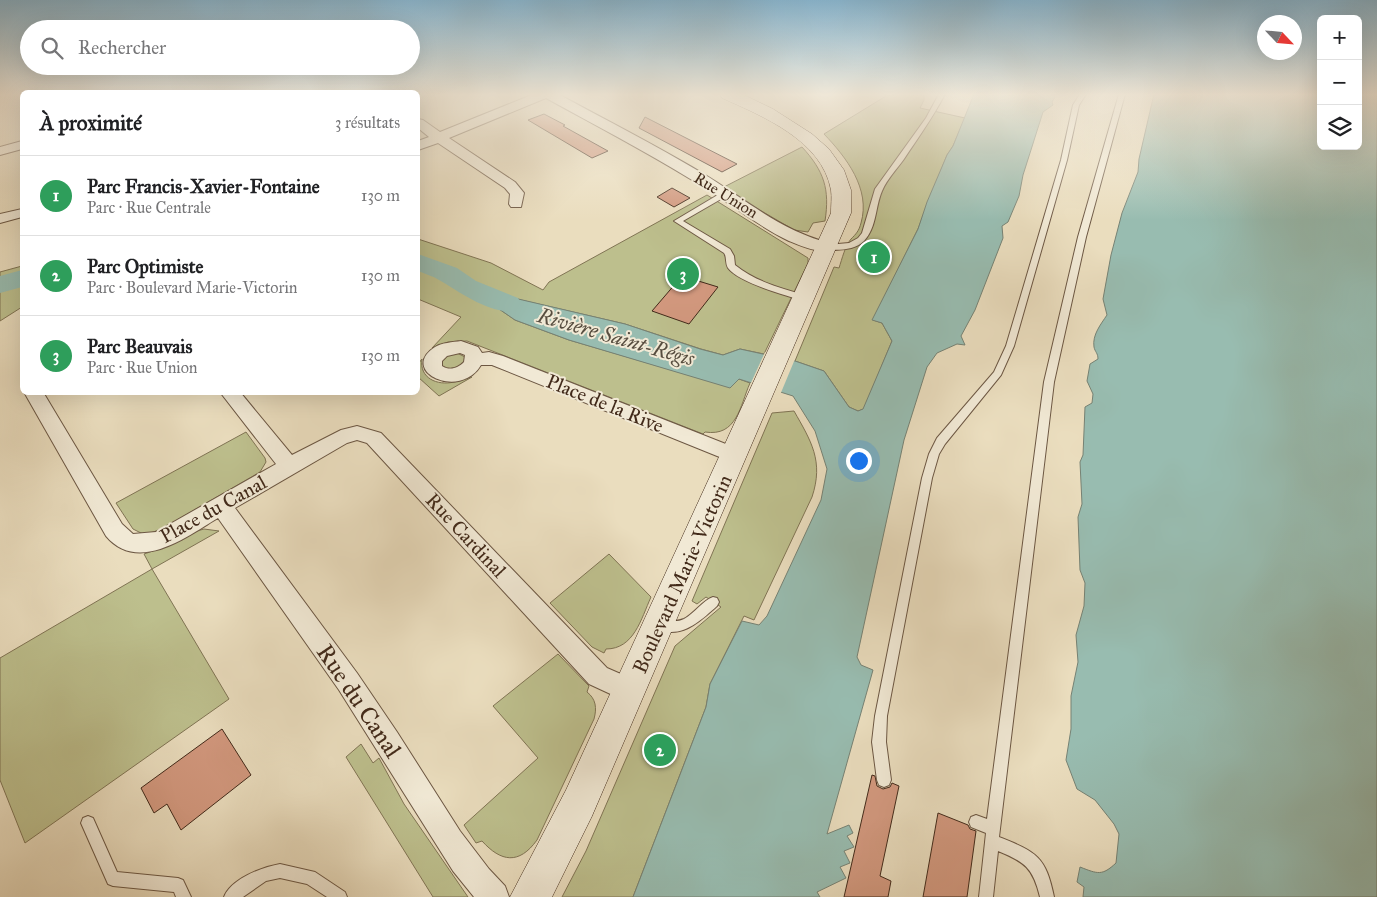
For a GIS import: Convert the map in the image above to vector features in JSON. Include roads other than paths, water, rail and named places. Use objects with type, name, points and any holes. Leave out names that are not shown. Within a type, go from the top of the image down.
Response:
[{"type":"street","points":[[420,145],[441,136]]},
{"type":"street","name":"Rue Union","points":[[623,136],[688,171],[724,195],[797,238],[813,245],[827,247]]},
{"type":"street","name":"Boulevard Marie-Victorin","points":[[530,897],[571,819],[630,691],[839,220],[842,206],[838,182],[826,159],[803,136]]},
{"type":"street","points":[[438,137],[510,184],[517,193],[516,204]]},
{"type":"street","points":[[0,152],[20,146]]},
{"type":"street","points":[[0,219],[20,214]]},
{"type":"street","name":"Place de la Rive","points":[[475,360],[496,360],[734,455]]},
{"type":"street","name":"Place du Canal","points":[[35,395],[114,530],[127,543],[146,544],[157,541],[289,466],[231,395]]},
{"type":"street","name":"Rue Cardinal","points":[[289,466],[341,437],[357,433],[374,438],[598,676],[630,691]]},
{"type":"street","name":"Rue du Canal","points":[[221,506],[363,703],[436,820],[494,897]]},
{"type":"lane","points":[[827,247],[853,245],[862,237],[868,226],[879,189],[916,136]]},
{"type":"lane","points":[[884,780],[879,742],[881,716],[927,478],[934,454],[942,441],[993,379],[1010,346],[1069,136]]},
{"type":"lane","points":[[986,897],[999,774],[1049,382],[1058,334],[1109,136]]},
{"type":"lane","points":[[724,195],[678,221],[727,251],[730,256],[731,266],[734,269],[774,289],[805,298]]},
{"type":"lane","points":[[659,625],[679,628],[714,602]]},
{"type":"lane","points":[[976,822],[1032,860],[1041,873],[1047,897]]},
{"type":"lane","points":[[88,824],[113,879],[178,885],[184,897]]},
{"type":"lane","points":[[231,897],[247,884],[264,874],[280,871],[310,877],[340,897]]},
{"type":"water","points":[[957,136],[1035,136],[1023,175],[1019,196],[1008,222],[1002,226],[1003,238],[975,310],[961,336],[965,345],[957,344],[937,353],[927,367],[904,440],[857,657],[861,665],[873,670],[827,834],[849,825],[853,833],[847,836],[854,847],[844,851],[850,863],[840,867],[846,878],[817,892],[820,897],[633,897],[706,707],[710,684],[742,621],[759,625],[767,616],[821,500],[827,469],[815,431],[793,396],[739,379],[730,388],[569,340],[515,320],[467,287],[625,324],[723,355],[740,349],[795,361],[824,371],[849,407],[858,411],[863,409],[892,341],[882,323],[872,320],[918,229],[927,202],[947,155]]},
{"type":"water","points":[[1144,136],[1317,136],[1317,150],[1362,150],[1362,136],[1377,136],[1377,897],[1083,897],[1084,887],[1077,882],[1080,867],[1091,871],[1103,872],[1116,863],[1119,834],[1114,824],[1095,800],[1077,789],[1066,760],[1071,729],[1071,696],[1078,662],[1076,635],[1084,606],[1085,583],[1080,570],[1078,517],[1082,504],[1080,462],[1083,455],[1085,407],[1092,403],[1093,394],[1087,381],[1090,364],[1098,359],[1094,347],[1094,338],[1107,315],[1103,299],[1111,255],[1122,213],[1138,172]]},
{"type":"waterway","name":"Rivière Saint-Régis","points":[[420,263],[448,274],[467,287],[508,304]]},
{"type":"waterway","name":"Rivière Saint-Régis","points":[[0,285],[20,279]]},
{"type":"place","name":"Parc Francis-Xavier-Fontaine","points":[[874,257]]},
{"type":"place","name":"Parc Beauvais","points":[[683,274]]},
{"type":"place","name":"Parc Optimiste","points":[[660,750]]}]
